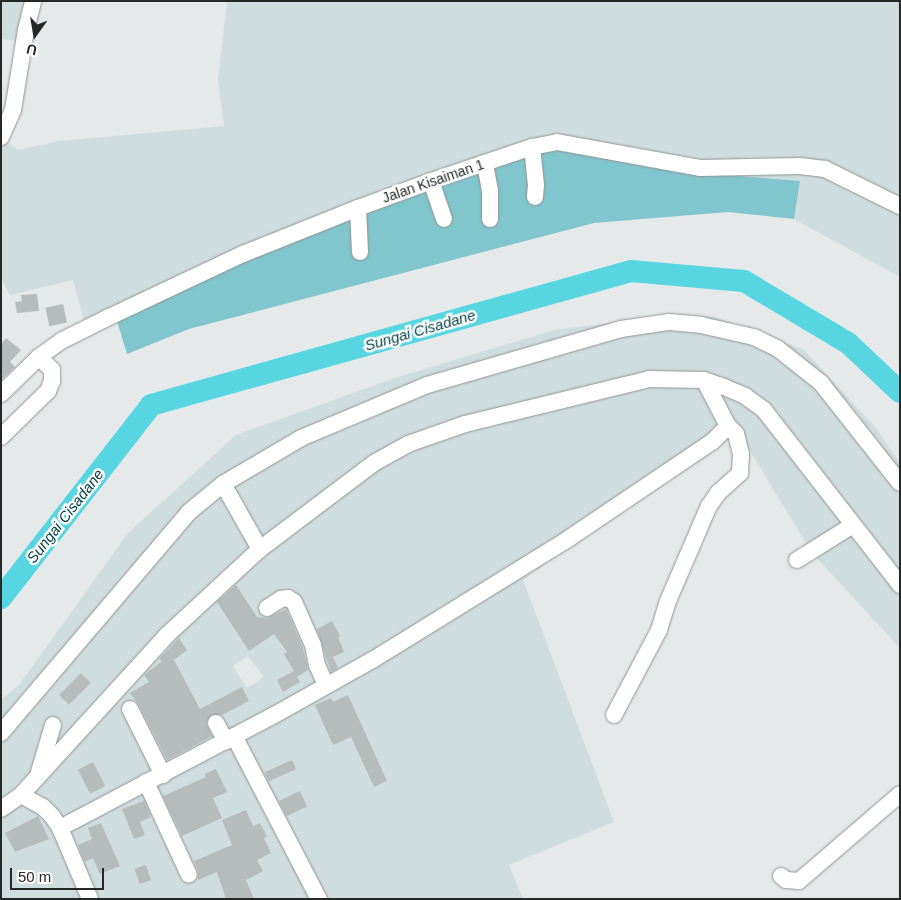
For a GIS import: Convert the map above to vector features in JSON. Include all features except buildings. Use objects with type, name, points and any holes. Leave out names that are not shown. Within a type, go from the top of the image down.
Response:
[{"type":"street","points":[[1,137],[13,110],[26,30],[33,1]]},
{"type":"street","name":"Jalan Kisaiman 1","points":[[1,394],[40,357],[61,341],[109,316],[243,254],[358,208],[532,147],[557,142],[700,168],[800,166],[825,169],[900,206]]},
{"type":"street","points":[[532,147],[536,197]]},
{"type":"street","points":[[485,163],[490,190],[490,219]]},
{"type":"street","points":[[432,181],[444,219]]},
{"type":"street","points":[[358,208],[360,252]]},
{"type":"street","points":[[1,733],[189,512],[223,484],[301,438],[427,385],[621,329],[668,322],[701,326],[754,337],[777,348],[821,383],[900,483]]},
{"type":"street","points":[[1,437],[48,391],[52,381],[52,370],[40,357]]},
{"type":"street","points":[[1,809],[20,796],[38,774],[166,636],[260,550],[374,463],[408,444],[465,424],[649,378],[704,380],[745,396],[764,410],[900,585]]},
{"type":"street","points":[[614,715],[659,630],[668,601],[709,506],[718,493],[740,473],[741,454],[736,434],[728,426],[704,380]]},
{"type":"street","points":[[60,828],[146,782],[163,775],[326,685],[462,606],[560,544],[712,442],[728,426]]},
{"type":"street","points":[[223,484],[260,550]]},
{"type":"street","points":[[797,560],[853,525]]},
{"type":"street","points":[[267,608],[281,599],[288,598],[294,602],[313,645],[317,665],[326,685]]},
{"type":"street","points":[[130,709],[163,775]]},
{"type":"street","points":[[216,723],[230,738],[319,899]]},
{"type":"street","points":[[38,774],[53,725]]},
{"type":"street","points":[[146,782],[189,875]]},
{"type":"street","points":[[781,876],[786,880],[799,881],[900,794]]},
{"type":"street","points":[[20,796],[43,807],[60,828],[90,899]]},
{"type":"shaded area","points":[[1,1],[36,1],[25,42],[1,39]]},
{"type":"shaded area","points":[[227,1],[900,1],[900,277],[794,219],[799,181],[84,321],[73,280],[10,295],[1,278],[1,136],[18,150],[59,141],[224,126],[218,80]]},
{"type":"shaded area","points":[[541,138],[700,173],[800,181],[794,219],[728,212],[594,223],[189,329],[127,354],[113,308]]},
{"type":"shaded area","points":[[713,316],[804,350],[876,428],[900,463],[900,648],[812,553],[736,428],[523,580],[614,822],[509,865],[523,899],[1,899],[1,700],[19,685],[128,533],[236,435],[395,378],[554,330],[649,318]],"holes":[[[248,656],[264,677],[247,688],[233,666]]]},
{"type":"waterway","name":"Sungai Cisadane","points":[[1,598],[151,405],[631,271],[744,281],[848,343],[900,392]]}]
